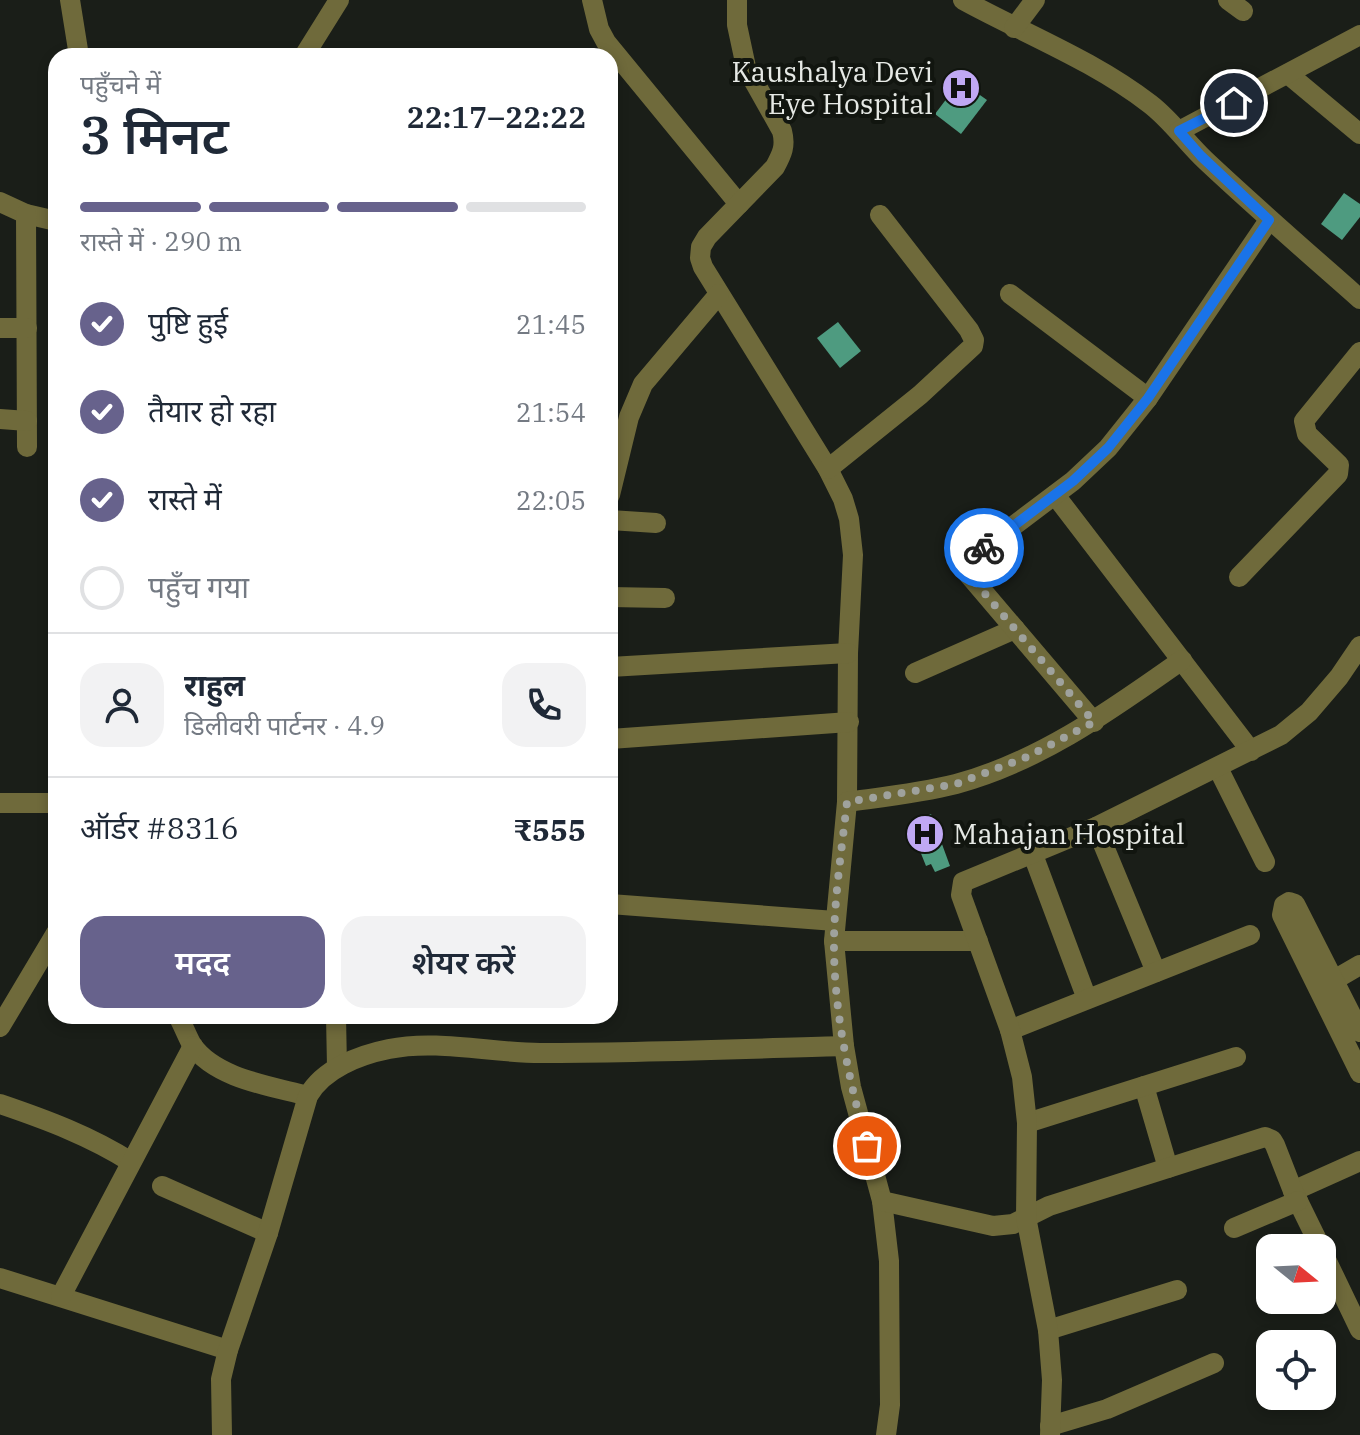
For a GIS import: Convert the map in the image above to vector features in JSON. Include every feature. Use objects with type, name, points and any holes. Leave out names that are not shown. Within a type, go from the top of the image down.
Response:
[{"type":"street","points":[[70,0],[78,48]]},
{"type":"street","points":[[309,48],[339,0]]},
{"type":"street","points":[[592,0],[599,29],[611,48]]},
{"type":"street","points":[[737,0],[737,25],[746,67],[778,121],[784,140],[783,153],[775,167],[701,247],[700,258],[719,294],[828,469],[849,519],[853,555],[848,653],[847,802],[835,931],[844,1046],[851,1087],[882,1201],[889,1261],[890,1405],[886,1435]]},
{"type":"street","points":[[963,0],[1065,51],[1151,105],[1269,220],[1360,299]]},
{"type":"street","points":[[1014,28],[1035,0]]},
{"type":"street","points":[[1179,131],[1360,35]]},
{"type":"street","points":[[618,57],[739,204]]},
{"type":"street","points":[[1288,74],[1360,134]]},
{"type":"street","points":[[0,202],[26,214],[48,219]]},
{"type":"street","points":[[26,214],[27,447]]},
{"type":"street","points":[[828,469],[920,395],[973,346],[974,340],[969,330],[880,215]]},
{"type":"street","points":[[1094,722],[969,575],[966,567],[976,554],[1055,495],[1108,448],[1148,398],[1269,220]]},
{"type":"street","points":[[618,462],[629,417],[643,384],[719,294]]},
{"type":"street","points":[[1010,294],[1148,398]]},
{"type":"street","points":[[0,328],[27,328]]},
{"type":"street","points":[[1239,577],[1338,474],[1339,465],[1307,434],[1304,421],[1360,352]]},
{"type":"street","points":[[0,419],[27,421]]},
{"type":"street","points":[[1055,495],[1251,751]]},
{"type":"street","points":[[618,521],[656,523]]},
{"type":"street","points":[[618,597],[665,598]]},
{"type":"street","points":[[915,673],[1015,629]]},
{"type":"street","points":[[1214,1363],[1050,1430],[1052,1380],[1048,1330],[1026,1217],[1027,1123],[1022,1077],[1010,1030],[961,895],[963,882],[1096,827],[1281,735],[1309,712],[1360,646]]},
{"type":"street","points":[[618,667],[848,653]]},
{"type":"street","points":[[847,802],[956,784],[1027,757],[1094,722],[1182,660]]},
{"type":"street","points":[[618,738],[849,722]]},
{"type":"street","points":[[1218,768],[1265,862]]},
{"type":"street","points":[[0,803],[48,803]]},
{"type":"street","points":[[1096,827],[1156,972]]},
{"type":"street","points":[[1032,852],[1087,999]]},
{"type":"street","points":[[618,905],[835,931],[978,941]]},
{"type":"street","points":[[1010,1030],[1250,935]]},
{"type":"street","points":[[0,1027],[48,946]]},
{"type":"street","points":[[1360,965],[1326,985],[1356,1041],[1360,1073]]},
{"type":"street","points":[[182,1024],[193,1046],[209,1061],[255,1083],[308,1096]]},
{"type":"street","points":[[336,1024],[337,1067]]},
{"type":"street","points":[[61,1296],[193,1046]]},
{"type":"street","points":[[222,1435],[221,1379],[228,1350],[268,1233],[308,1096],[315,1083],[337,1067],[389,1049],[406,1047],[542,1053],[844,1046]]},
{"type":"street","points":[[1027,1123],[1236,1057]]},
{"type":"street","points":[[1144,1086],[1168,1168]]},
{"type":"street","points":[[0,1104],[64,1126],[131,1162]]},
{"type":"street","points":[[882,1201],[993,1226],[1013,1224],[1049,1206],[1265,1137],[1275,1145],[1314,1234]]},
{"type":"street","points":[[1234,1228],[1360,1161]]},
{"type":"street","points":[[162,1186],[268,1233]]},
{"type":"street","points":[[0,1278],[228,1350]]},
{"type":"street","points":[[1336,1280],[1360,1330]]},
{"type":"street","points":[[1048,1330],[1177,1290]]},
{"type":"building","points":[[960,81],[987,100],[961,134],[935,114]]},
{"type":"building","points":[[1344,193],[1360,204],[1360,217],[1342,240],[1321,224]]},
{"type":"building","points":[[838,322],[861,351],[840,368],[817,338]]},
{"type":"building","points":[[931,814],[950,866],[935,872],[931,864],[926,866],[910,826],[918,823],[917,819]]},
{"type":"way so far","points":[[867,1146],[844,1046],[834,941],[847,802],[956,784],[1027,757],[1094,722],[969,575],[966,567],[969,560],[984,548]]},
{"type":"place","name":"Kaushalya Devi Eye Hospital","points":[[961,88]]},
{"type":"place","name":"Mahajan Hospital","points":[[925,834]]},
{"type":"route","points":[[984,548],[1073,481],[1108,448],[1148,398],[1269,220],[1179,131],[1234,103]]}]
